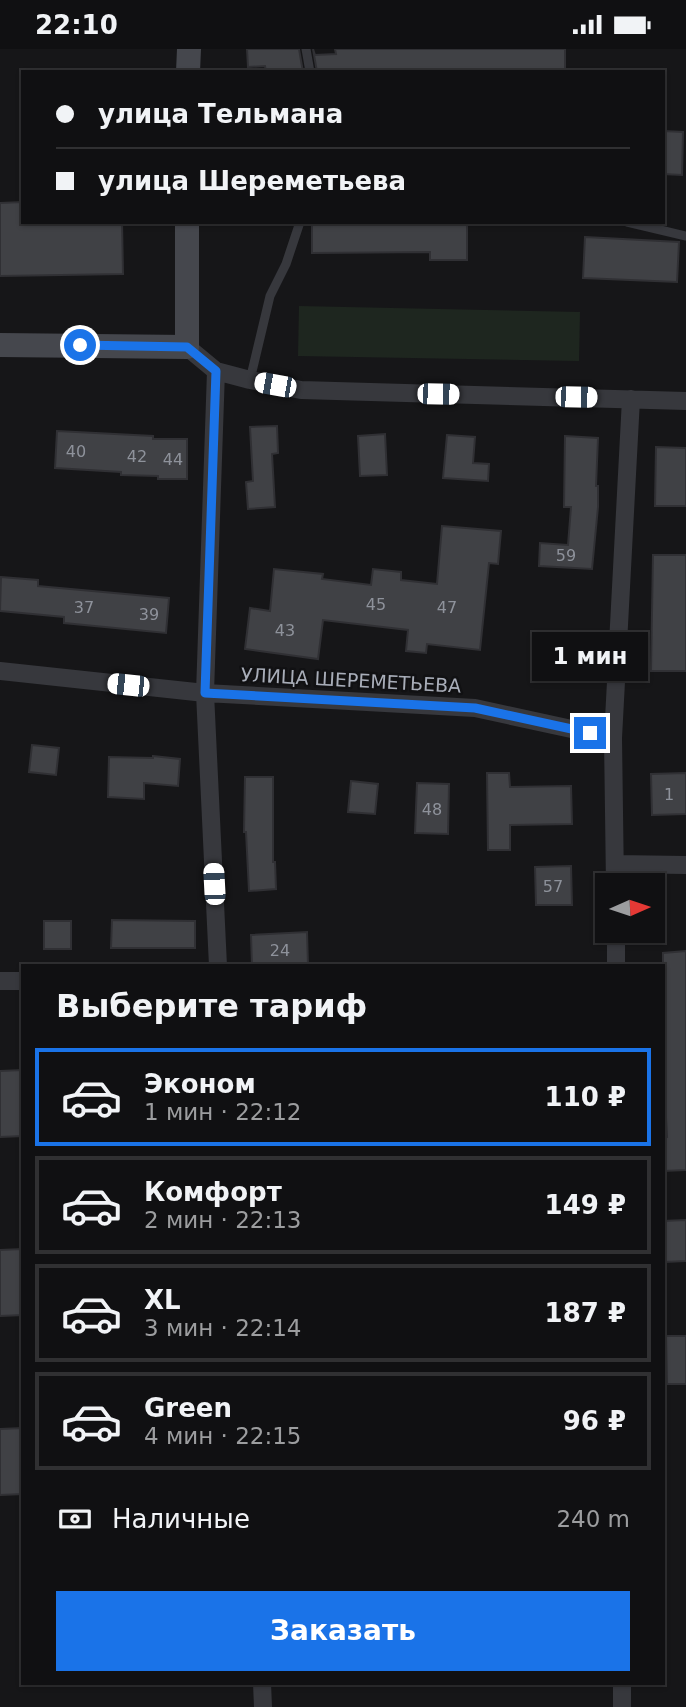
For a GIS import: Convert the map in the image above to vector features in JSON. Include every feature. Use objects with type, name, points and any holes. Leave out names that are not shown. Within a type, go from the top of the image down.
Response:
[{"type":"street","points":[[188,70],[189,49]]},
{"type":"street","points":[[187,224],[187,347]]},
{"type":"street","points":[[0,345],[187,347],[216,371],[301,390],[686,401]]},
{"type":"street","points":[[216,371],[205,693],[218,964]]},
{"type":"street","points":[[615,873],[613,738],[631,399]]},
{"type":"street","name":"УЛИЦА ШЕРЕМЕТЬЕВА","points":[[0,671],[205,693],[475,708],[613,738]]},
{"type":"street","points":[[615,864],[686,865]]},
{"type":"street","points":[[615,943],[616,964]]},
{"type":"street","points":[[0,981],[21,981]]},
{"type":"street","points":[[262,1685],[263,1707]]},
{"type":"street","points":[[622,1685],[622,1707]]},
{"type":"lane","points":[[306,49],[310,70]]},
{"type":"lane","points":[[250,380],[270,296],[286,264],[299,224]]},
{"type":"lane","points":[[635,224],[686,236]]},
{"type":"shaded area","points":[[299,306],[580,312],[579,361],[298,356]]},
{"type":"building","points":[[247,49],[299,49],[303,70],[266,70],[265,66],[248,67]]},
{"type":"building","points":[[313,49],[315,55],[336,54],[335,49],[565,49],[565,70],[317,70]]},
{"type":"building","points":[[665,131],[683,132],[682,175],[665,174]]},
{"type":"building","points":[[21,202],[21,224],[122,224],[123,274],[0,276],[0,203]]},
{"type":"building","points":[[312,224],[467,224],[467,260],[430,260],[430,252],[312,253]]},
{"type":"building","points":[[585,237],[679,242],[677,282],[583,278]]},
{"type":"building","points":[[277,426],[278,453],[272,454],[275,507],[248,509],[246,482],[253,481],[250,427]]},
{"type":"building","points":[[57,431],[187,439],[187,479],[158,479],[158,476],[121,475],[121,472],[55,468]]},
{"type":"building","points":[[385,434],[387,475],[360,476],[358,436]]},
{"type":"building","points":[[447,435],[475,437],[473,463],[489,464],[488,481],[443,478]]},
{"type":"building","points":[[565,436],[598,438],[598,507],[592,569],[539,566],[540,543],[568,545],[571,507],[564,507]]},
{"type":"building","points":[[656,447],[686,448],[686,506],[655,506]]},
{"type":"building","points":[[442,526],[501,531],[498,564],[489,563],[480,650],[427,644],[426,653],[406,651],[408,630],[323,620],[318,659],[245,649],[250,608],[270,611],[274,569],[323,574],[322,579],[371,585],[373,569],[401,572],[401,580],[437,584]]},
{"type":"building","points":[[653,555],[686,555],[686,671],[651,671]]},
{"type":"building","points":[[1,577],[38,580],[38,586],[169,598],[166,633],[64,623],[64,617],[0,611]]},
{"type":"building","points":[[568,651],[589,652],[587,678],[566,676]]},
{"type":"building","points":[[32,745],[59,748],[56,775],[29,772]]},
{"type":"building","points":[[153,756],[180,759],[178,786],[144,783],[144,799],[108,797],[109,757]]},
{"type":"building","points":[[487,773],[509,773],[510,787],[571,786],[572,824],[510,825],[510,850],[488,850]]},
{"type":"building","points":[[686,773],[686,814],[652,815],[651,774]]},
{"type":"building","points":[[245,777],[273,777],[273,862],[276,889],[249,891],[244,832]]},
{"type":"building","points":[[351,781],[378,784],[375,814],[348,812]]},
{"type":"building","points":[[417,783],[449,784],[448,834],[415,833]]},
{"type":"building","points":[[571,866],[572,905],[536,905],[535,867]]},
{"type":"building","points":[[112,920],[195,921],[195,948],[111,948]]},
{"type":"building","points":[[44,921],[71,921],[71,949],[44,949]]},
{"type":"building","points":[[307,932],[308,964],[252,964],[251,935]]},
{"type":"building","points":[[686,951],[686,1170],[665,1171],[667,1137],[663,953]]},
{"type":"building","points":[[21,1070],[21,1136],[0,1137],[0,1071]]},
{"type":"building","points":[[686,1220],[686,1261],[665,1262],[665,1221]]},
{"type":"building","points":[[21,1249],[21,1315],[0,1316],[0,1250]]},
{"type":"building","points":[[666,1336],[686,1336],[686,1384],[667,1384]]},
{"type":"building","points":[[21,1428],[21,1494],[0,1495],[0,1429]]},
{"type":"route","points":[[80,345],[187,347],[216,371],[205,693],[475,708],[590,733]]}]
